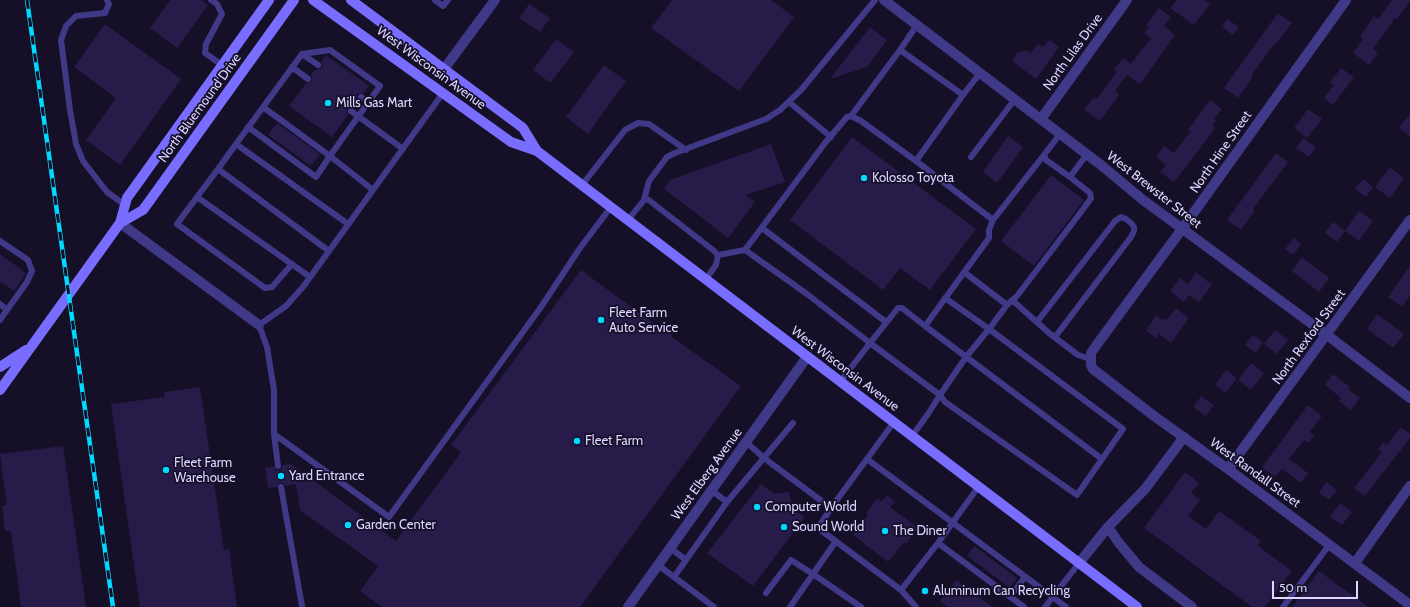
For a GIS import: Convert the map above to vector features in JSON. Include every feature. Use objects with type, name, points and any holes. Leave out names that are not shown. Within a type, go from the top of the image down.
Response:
[{"type":"main road","name":"North Bluemound Drive","points":[[0,390],[120,223],[127,198],[269,0]]},
{"type":"main road","name":"North Bluemound Drive","points":[[120,223],[143,210],[294,0]]},
{"type":"main road","name":"West Wisconsin Avenue","points":[[313,0],[511,142],[537,151],[1137,607]]},
{"type":"main road","name":"West Wisconsin Avenue","points":[[351,0],[523,128],[537,151]]},
{"type":"main road","points":[[0,368],[31,347]]},
{"type":"street","points":[[444,69],[495,0]]},
{"type":"street","name":"West Brewster Street","points":[[884,0],[1087,154],[1143,200],[1410,398]]},
{"type":"street","name":"North Lilas Drive","points":[[1041,119],[1127,0]]},
{"type":"street","name":"North Hine Street","points":[[1090,359],[1091,353],[1098,343],[1182,229],[1346,0]]},
{"type":"street","name":"North Rexford Street","points":[[1228,469],[1410,220]]},
{"type":"street","points":[[120,223],[259,325]]},
{"type":"street","name":"West Elberg Avenue","points":[[628,607],[807,357]]},
{"type":"street","name":"West Randall Street","points":[[1090,359],[1093,369],[1410,605]]},
{"type":"street","points":[[1079,562],[1108,528],[1146,489],[1184,437]]},
{"type":"street","points":[[1355,563],[1410,486]]},
{"type":"street","points":[[1108,528],[1139,567],[1192,607]]},
{"type":"lane","points":[[107,0],[109,4],[105,13],[76,16],[66,26],[61,40],[76,144],[83,161],[95,178],[107,192],[125,205]]},
{"type":"lane","points":[[211,0],[217,4],[222,14],[206,44],[205,53],[222,65]]},
{"type":"lane","points":[[435,0],[443,6],[448,0]]},
{"type":"lane","points":[[628,220],[644,200],[649,181],[667,158],[675,153],[766,119],[780,110],[802,90],[875,0]]},
{"type":"lane","points":[[718,255],[745,250],[831,137],[847,117],[851,116],[917,25]]},
{"type":"lane","points":[[248,127],[316,177],[380,86],[330,50],[302,54],[248,127],[218,169],[177,224],[265,288],[272,287],[292,264]]},
{"type":"lane","points":[[900,50],[963,95]]},
{"type":"lane","points":[[302,54],[318,65]]},
{"type":"lane","points":[[292,67],[308,79]]},
{"type":"lane","points":[[916,161],[980,73]]},
{"type":"lane","points":[[278,466],[274,434],[274,390],[267,347],[259,325],[286,306],[310,277],[443,93]]},
{"type":"lane","points":[[361,97],[369,102]]},
{"type":"lane","points":[[971,157],[1015,99]]},
{"type":"lane","points":[[789,102],[831,137]]},
{"type":"lane","points":[[263,107],[330,156],[373,190]]},
{"type":"lane","points":[[351,111],[403,149]]},
{"type":"lane","points":[[851,116],[861,121],[916,161],[993,220]]},
{"type":"lane","points":[[582,185],[625,130],[638,122],[649,124],[686,150]]},
{"type":"lane","points":[[925,326],[989,238],[989,230],[993,220],[1060,134]]},
{"type":"lane","points":[[236,144],[348,224]]},
{"type":"lane","points":[[1070,177],[1087,154]]},
{"type":"lane","points":[[912,436],[966,357],[990,329],[1009,302],[1022,290],[1091,198],[1090,193],[1046,160],[1044,155]]},
{"type":"lane","points":[[218,169],[329,251]]},
{"type":"lane","points":[[197,197],[310,277]]},
{"type":"lane","points":[[644,200],[647,199],[650,201],[718,255]]},
{"type":"lane","points":[[274,434],[389,517],[541,307],[580,248],[611,207]]},
{"type":"lane","points":[[1037,322],[1115,221],[1121,217],[1131,223],[1134,227],[1134,231],[1131,236],[1055,337]]},
{"type":"lane","points":[[762,228],[886,322]]},
{"type":"lane","points":[[0,241],[28,260],[32,271],[27,282],[0,320]]},
{"type":"lane","points":[[745,250],[807,294],[940,395],[945,402],[1077,495],[1123,430],[990,329],[944,298]]},
{"type":"lane","points":[[706,279],[716,265],[718,255]]},
{"type":"lane","points":[[964,272],[1037,322],[1078,355],[1090,359]]},
{"type":"lane","points":[[0,304],[7,310]]},
{"type":"lane","points":[[840,382],[895,311],[898,308],[902,308],[1102,459]]},
{"type":"lane","points":[[894,422],[818,528],[902,590],[916,607]]},
{"type":"lane","points":[[674,577],[727,502],[792,423]]},
{"type":"lane","points":[[746,442],[764,458],[832,508]]},
{"type":"lane","points":[[867,459],[953,523],[986,551],[1009,568],[1025,576],[1066,607]]},
{"type":"lane","points":[[902,590],[979,486]]},
{"type":"lane","points":[[281,487],[302,606]]},
{"type":"lane","points":[[711,490],[727,502]]},
{"type":"lane","points":[[790,607],[836,541]]},
{"type":"lane","points":[[938,543],[973,569],[986,574],[995,586],[1024,607]]},
{"type":"lane","points":[[1283,607],[1330,544]]},
{"type":"lane","points":[[670,548],[686,560]]},
{"type":"lane","points":[[766,593],[791,560],[861,607]]},
{"type":"lane","points":[[1045,607],[1079,562]]},
{"type":"lane","points":[[973,569],[977,564]]},
{"type":"lane","points":[[658,565],[714,607]]},
{"type":"lane","points":[[1010,597],[1025,576]]},
{"type":"lane","points":[[995,586],[1000,580]]},
{"type":"building","points":[[170,0],[201,0],[208,5],[177,48],[150,28]]},
{"type":"building","points":[[672,0],[771,0],[794,17],[739,91],[651,28]]},
{"type":"building","points":[[1177,0],[1204,0],[1210,4],[1194,25],[1170,8]]},
{"type":"building","points":[[1392,0],[1410,1],[1397,19],[1395,18],[1373,49],[1378,53],[1369,65],[1353,53],[1363,39],[1360,36],[1374,16],[1378,19]]},
{"type":"building","points":[[529,4],[550,18],[540,32],[519,18]]},
{"type":"building","points":[[1159,8],[1171,17],[1164,26],[1175,35],[1140,84],[1127,75],[1115,91],[1119,95],[1100,121],[1084,110],[1094,97],[1097,99],[1117,72],[1114,70],[1123,58],[1131,64],[1151,38],[1144,33],[1149,27],[1146,25]]},
{"type":"building","points":[[1278,13],[1292,23],[1276,44],[1275,43],[1251,76],[1252,78],[1238,98],[1224,88]]},
{"type":"building","points":[[1227,19],[1239,27],[1233,35],[1222,27]]},
{"type":"building","points":[[105,24],[181,79],[120,165],[86,140],[116,98],[74,67]]},
{"type":"building","points":[[870,27],[887,40],[867,67],[830,79]]},
{"type":"building","points":[[556,39],[574,52],[550,83],[533,70]]},
{"type":"building","points":[[1050,40],[1059,47],[1036,79],[1012,61],[1017,53],[1026,50],[1031,53],[1038,44],[1043,47]]},
{"type":"building","points":[[326,55],[369,86],[364,93],[357,94],[358,101],[354,107],[347,109],[348,115],[332,137],[289,106],[306,83],[312,81],[311,75],[316,69],[321,68],[321,62]]},
{"type":"building","points":[[604,65],[626,81],[588,134],[566,117]]},
{"type":"building","points":[[1341,68],[1354,77],[1333,105],[1324,98],[1334,85],[1330,82]]},
{"type":"building","points":[[1210,100],[1222,109],[1214,119],[1216,120],[1212,126],[1215,129],[1174,182],[1160,172],[1166,165],[1156,157],[1164,146],[1174,153],[1191,131],[1188,130]]},
{"type":"building","points":[[1308,109],[1322,119],[1307,138],[1294,128]]},
{"type":"building","points":[[1410,113],[1410,136],[1399,128]]},
{"type":"building","points":[[277,123],[320,154],[311,166],[268,135]]},
{"type":"building","points":[[1008,136],[1023,147],[997,183],[983,172]]},
{"type":"building","name":"Kolosso Toyota","points":[[852,137],[976,229],[930,290],[900,268],[883,290],[790,220]]},
{"type":"building","points":[[1303,138],[1316,147],[1309,157],[1296,148]]},
{"type":"building","points":[[771,144],[785,182],[746,195],[755,202],[728,238],[664,189],[670,180]]},
{"type":"building","points":[[1276,153],[1288,162],[1253,209],[1255,211],[1241,230],[1227,220]]},
{"type":"building","points":[[1390,167],[1404,178],[1390,198],[1375,187]]},
{"type":"building","points":[[1051,175],[1084,200],[1034,266],[1001,241]]},
{"type":"building","points":[[1363,179],[1373,187],[1366,197],[1355,189]]},
{"type":"building","points":[[1359,211],[1373,221],[1359,241],[1345,231]]},
{"type":"building","points":[[1333,222],[1345,231],[1337,242],[1325,233]]},
{"type":"building","points":[[1294,238],[1301,244],[1293,255],[1285,249]]},
{"type":"building","points":[[0,254],[26,273],[14,291],[0,282]]},
{"type":"building","points":[[1302,257],[1329,278],[1319,292],[1292,271]]},
{"type":"building","points":[[1410,266],[1410,296],[1402,307],[1388,297]]},
{"type":"building","name":"Fleet Farm","points":[[581,270],[660,328],[670,327],[672,337],[741,386],[580,607],[382,607],[360,591],[378,566],[300,510],[296,484],[285,486],[281,483],[278,484],[277,487],[268,488],[265,468],[274,466],[276,470],[279,470],[282,468],[282,465],[291,464],[396,541],[461,452],[451,445]]},
{"type":"building","points":[[1196,272],[1212,285],[1199,302],[1189,295],[1184,302],[1170,291],[1180,278],[1188,284]]},
{"type":"building","points":[[1176,308],[1189,318],[1171,343],[1159,334],[1156,338],[1146,331],[1156,315],[1164,321],[1165,319],[1167,320]]},
{"type":"building","points":[[1377,314],[1404,334],[1393,348],[1367,329]]},
{"type":"building","points":[[1275,330],[1288,340],[1277,354],[1264,344]]},
{"type":"building","points":[[1253,335],[1263,342],[1256,353],[1245,345]]},
{"type":"building","points":[[1251,363],[1264,373],[1251,390],[1238,380]]},
{"type":"building","points":[[1226,370],[1237,378],[1226,393],[1215,385]]},
{"type":"building","points":[[1333,374],[1350,387],[1348,389],[1360,398],[1351,410],[1339,401],[1341,398],[1325,385]]},
{"type":"building","name":"Fleet Farm Warehouse","points":[[200,387],[224,550],[229,549],[237,607],[140,607],[111,404],[165,397],[164,392]]},
{"type":"building","points":[[1201,396],[1214,405],[1206,416],[1193,407]]},
{"type":"building","points":[[1308,405],[1322,416],[1310,432],[1315,435],[1308,443],[1304,440],[1289,459],[1308,473],[1301,483],[1282,469],[1275,477],[1262,467]]},
{"type":"building","points":[[1401,427],[1410,434],[1410,438],[1365,496],[1354,488],[1382,452],[1378,449],[1383,442],[1387,445]]},
{"type":"building","points":[[63,446],[86,607],[21,607],[11,531],[5,531],[2,506],[7,505],[0,454]]},
{"type":"building","points":[[1185,472],[1199,483],[1191,493],[1200,500],[1188,516],[1206,529],[1219,511],[1261,541],[1258,546],[1292,571],[1265,607],[1252,607],[1144,528]]},
{"type":"building","points":[[1326,482],[1337,490],[1329,500],[1319,493]]},
{"type":"building","points":[[761,484],[774,494],[789,492],[792,508],[805,517],[753,586],[707,553]]},
{"type":"building","name":"The Diner","points":[[887,495],[895,502],[890,507],[918,528],[906,544],[904,542],[888,562],[853,535],[868,515],[866,513],[877,498],[882,501]]},
{"type":"building","points":[[1340,503],[1352,512],[1342,525],[1330,517]]},
{"type":"building","points":[[974,546],[1017,578],[1010,588],[967,556]]},
{"type":"building","points":[[1319,571],[1368,607],[1292,607]]},
{"type":"building","points":[[956,580],[993,607],[948,607],[940,601]]},
{"type":"railway","points":[[27,0],[113,607]]},
{"type":"place","name":"Mills Gas Mart","points":[[328,103]]},
{"type":"place","name":"Kolosso Toyota","points":[[864,178]]},
{"type":"place","name":"Fleet Farm Auto Service","points":[[601,320]]},
{"type":"place","name":"Fleet Farm","points":[[577,441]]},
{"type":"place","name":"Fleet Farm Warehouse","points":[[166,470]]},
{"type":"place","name":"Yard Entrance","points":[[281,476]]},
{"type":"place","name":"Computer World","points":[[757,507]]},
{"type":"place","name":"Garden Center","points":[[348,525]]},
{"type":"place","name":"Sound World","points":[[784,527]]},
{"type":"place","name":"The Diner","points":[[885,531]]},
{"type":"place","name":"Aluminum Can Recycling","points":[[925,591]]}]
